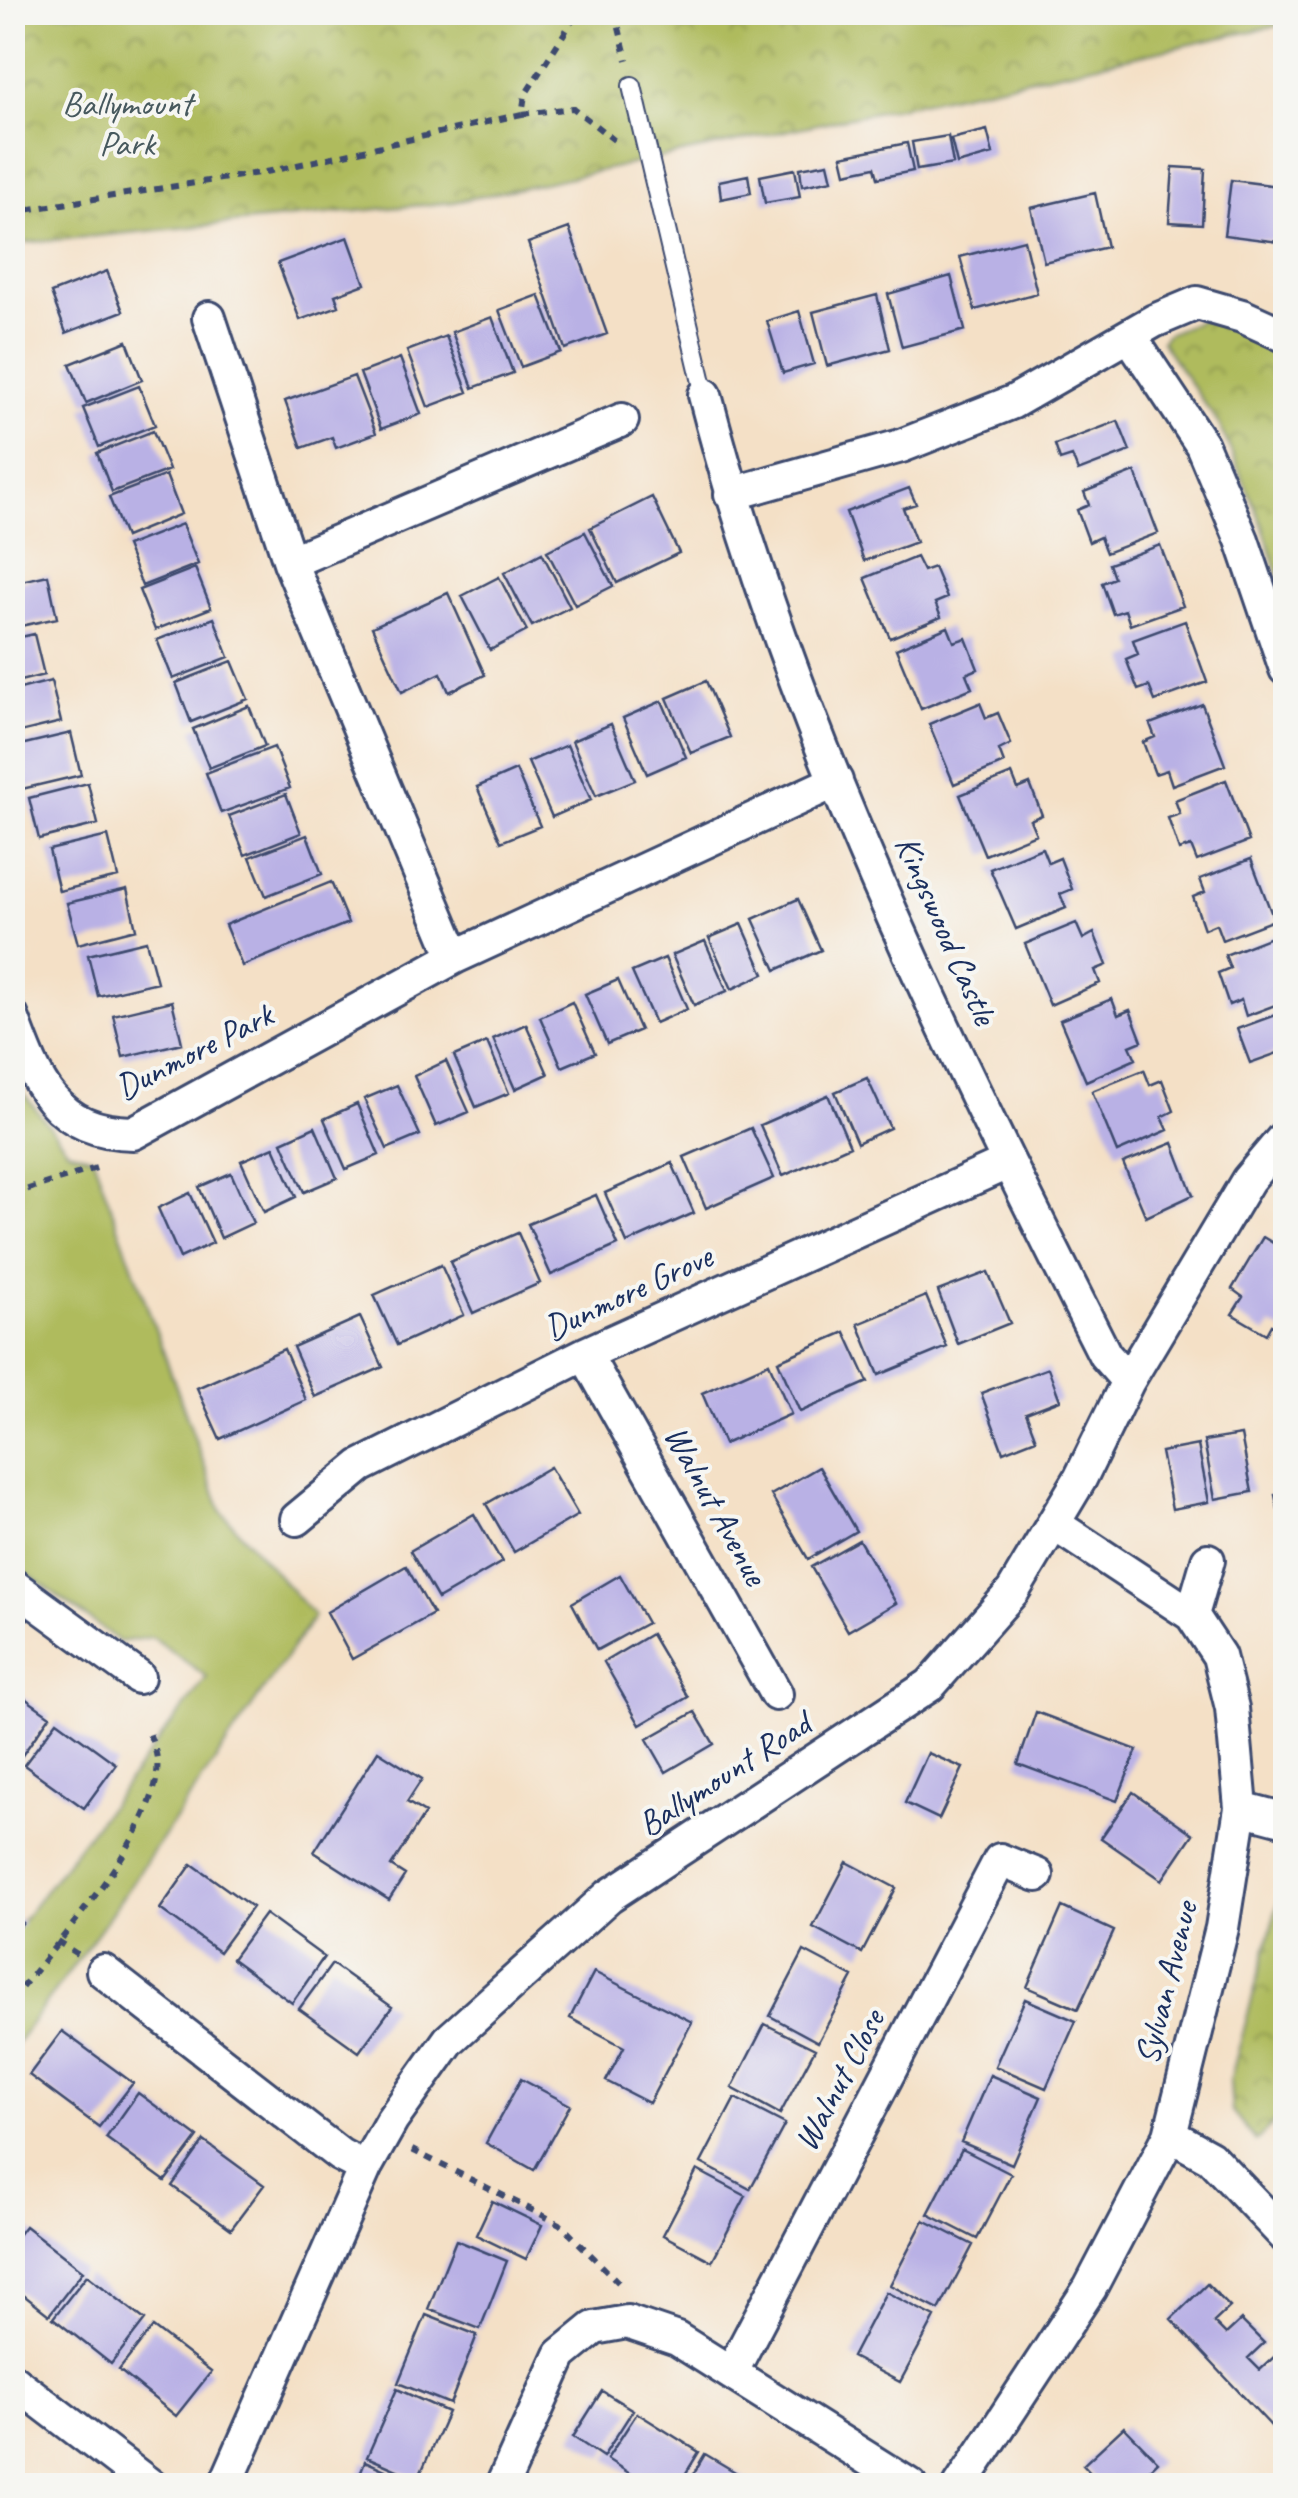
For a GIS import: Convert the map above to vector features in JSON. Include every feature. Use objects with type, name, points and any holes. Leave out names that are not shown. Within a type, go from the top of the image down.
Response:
[{"type":"street","points":[[731,494],[790,480],[917,440],[1013,402],[1131,338],[1154,321],[1196,303],[1242,316],[1286,336]]},
{"type":"street","points":[[210,318],[290,562],[454,958]]},
{"type":"street","points":[[1131,338],[1202,446],[1242,540],[1286,668]]},
{"type":"street","name":"Kingswood Castle","points":[[705,395],[731,494],[781,648],[836,781],[1008,1163],[1105,1355],[1128,1381]]},
{"type":"street","points":[[290,562],[622,420]]},
{"type":"street","name":"Dunmore Park","points":[[12,1016],[32,1070],[59,1109],[100,1133],[133,1134],[454,958],[836,781]]},
{"type":"street","name":"Ballymount Road","points":[[225,2486],[365,2168],[392,2120],[449,2040],[609,1896],[930,1685],[1013,1591],[1054,1524],[1128,1381],[1274,1172],[1286,1135]]},
{"type":"street","name":"Dunmore Grove","points":[[297,1519],[361,1466],[585,1354],[1008,1163]]},
{"type":"street","name":"Walnut Avenue","points":[[585,1354],[776,1694]]},
{"type":"street","name":"Sylvan Avenue","points":[[960,2486],[1090,2288],[1170,2135],[1222,1928],[1241,1808],[1232,1708],[1219,1656],[1192,1615],[1054,1524]]},
{"type":"street","points":[[1192,1615],[1208,1560]]},
{"type":"street","points":[[12,1586],[138,1677]]},
{"type":"street","points":[[1241,1808],[1286,1820]]},
{"type":"street","name":"Walnut Close","points":[[731,2373],[1000,1860],[1037,1875]]},
{"type":"street","points":[[103,1971],[340,2155],[365,2168]]},
{"type":"street","points":[[1170,2135],[1210,2157],[1286,2237]]},
{"type":"street","points":[[502,2486],[561,2355],[594,2328],[627,2322],[677,2338],[911,2486]]},
{"type":"street","points":[[12,2380],[151,2486]]},
{"type":"lane","points":[[632,86],[705,395]]},
{"type":"path","points":[[522,114],[525,95],[578,12]]},
{"type":"path","points":[[616,12],[632,86]]},
{"type":"path","points":[[12,212],[270,171],[522,114],[573,108],[621,148]]},
{"type":"path","points":[[12,1194],[109,1165]]},
{"type":"path","points":[[12,2000],[138,1835],[152,1797],[157,1760],[148,1730]]},
{"type":"path","points":[[406,2147],[560,2224],[621,2285]]},
{"type":"green space","name":"Ballymount Park","points":[[13,13],[1285,13],[1285,24],[454,202],[13,244]]},
{"type":"green space","points":[[1203,319],[1238,326],[1285,352],[1285,594],[1262,524],[1220,426],[1161,341],[1167,334]]},
{"type":"green space","points":[[13,1080],[68,1150],[93,1157],[221,1511],[314,1616],[101,1928],[13,2048],[13,1933],[207,1677],[152,1637],[120,1642],[13,1563]]},
{"type":"green space","points":[[1285,1877],[1285,2112],[1256,2141],[1232,2111],[1230,2081]]},
{"type":"building","points":[[987,130],[993,154],[957,164],[951,139]]},
{"type":"building","points":[[948,136],[953,164],[917,170],[912,142]]},
{"type":"building","points":[[907,143],[913,171],[878,178],[875,167],[846,173],[842,156]]},
{"type":"building","points":[[828,163],[832,180],[802,186],[800,168]]},
{"type":"building","points":[[1173,167],[1205,169],[1202,224],[1169,222]]},
{"type":"building","points":[[795,169],[800,197],[765,203],[760,176]]},
{"type":"building","points":[[748,175],[751,193],[721,199],[719,181]]},
{"type":"building","points":[[1231,180],[1286,187],[1286,243],[1224,235]]},
{"type":"building","points":[[1095,193],[1107,247],[1044,262],[1031,208]]},
{"type":"building","points":[[569,228],[607,334],[565,349],[528,243]]},
{"type":"building","points":[[348,237],[365,284],[335,295],[339,306],[300,320],[278,263]]},
{"type":"building","points":[[1024,240],[1037,293],[975,310],[960,257]]},
{"type":"building","points":[[107,271],[123,311],[66,333],[51,293]]},
{"type":"building","points":[[951,276],[965,330],[902,347],[888,294]]},
{"type":"building","points":[[539,295],[561,352],[521,367],[499,310]]},
{"type":"building","points":[[877,295],[890,349],[827,366],[813,312]]},
{"type":"building","points":[[799,311],[814,364],[783,373],[767,321]]},
{"type":"building","points":[[492,317],[513,373],[473,388],[452,332]]},
{"type":"building","points":[[446,336],[468,392],[428,407],[407,351]]},
{"type":"building","points":[[127,341],[142,380],[86,403],[70,364]]},
{"type":"building","points":[[400,358],[421,414],[381,429],[360,373]]},
{"type":"building","points":[[354,376],[376,433],[336,448],[332,437],[302,448],[285,401]]},
{"type":"building","points":[[139,386],[155,425],[99,447],[83,408]]},
{"type":"building","points":[[1118,421],[1130,451],[1078,471],[1072,456],[1060,460],[1055,445]]},
{"type":"building","points":[[153,431],[169,470],[112,492],[97,453]]},
{"type":"building","points":[[1135,472],[1158,533],[1106,553],[1100,537],[1089,542],[1077,510],[1089,505],[1084,492]]},
{"type":"building","points":[[166,475],[181,514],[125,537],[109,497]]},
{"type":"building","points":[[909,488],[916,504],[903,508],[916,542],[864,561],[846,512]]},
{"type":"building","points":[[652,497],[679,553],[617,583],[590,528]]},
{"type":"building","points":[[182,524],[198,564],[142,586],[126,546]]},
{"type":"building","points":[[585,532],[613,586],[575,605],[547,551]]},
{"type":"building","points":[[1160,545],[1183,606],[1130,625],[1125,610],[1113,614],[1102,583],[1114,578],[1109,564]]},
{"type":"building","points":[[542,553],[570,607],[532,626],[504,573]]},
{"type":"building","points":[[916,557],[923,571],[934,567],[947,598],[935,603],[941,617],[890,638],[865,578]]},
{"type":"building","points":[[195,568],[211,608],[155,630],[139,590]]},
{"type":"building","points":[[48,575],[57,618],[12,628],[12,583]]},
{"type":"building","points":[[499,577],[527,631],[490,650],[462,596]]},
{"type":"building","points":[[448,593],[485,675],[449,692],[441,673],[402,692],[372,627]]},
{"type":"building","points":[[214,618],[229,657],[173,679],[157,640]]},
{"type":"building","points":[[1185,621],[1207,682],[1155,701],[1149,686],[1138,690],[1126,659],[1138,654],[1133,640]]},
{"type":"building","points":[[948,627],[954,642],[966,638],[978,669],[966,674],[972,688],[921,709],[896,649]]},
{"type":"building","points":[[34,634],[44,675],[12,683],[12,639]]},
{"type":"building","points":[[232,661],[248,699],[191,722],[176,683]]},
{"type":"building","points":[[51,681],[61,722],[12,734],[12,691]]},
{"type":"building","points":[[706,681],[730,737],[691,753],[667,698]]},
{"type":"building","points":[[662,701],[686,757],[647,774],[623,718]]},
{"type":"building","points":[[980,703],[986,718],[998,713],[1011,744],[999,750],[1004,763],[954,784],[929,724]]},
{"type":"building","points":[[1202,704],[1225,765],[1172,785],[1167,770],[1155,774],[1143,742],[1155,737],[1150,724]]},
{"type":"building","points":[[249,706],[265,746],[209,768],[193,729]]},
{"type":"building","points":[[611,724],[635,780],[596,796],[572,741]]},
{"type":"building","points":[[71,733],[81,775],[22,789],[12,747]]},
{"type":"building","points":[[567,745],[591,800],[552,817],[528,762]]},
{"type":"building","points":[[274,747],[290,788],[221,813],[206,773]]},
{"type":"building","points":[[516,770],[540,826],[501,842],[477,787]]},
{"type":"building","points":[[1012,774],[1018,789],[1030,784],[1042,815],[1030,820],[1036,834],[985,855],[960,795]]},
{"type":"building","points":[[1226,780],[1249,841],[1197,861],[1191,846],[1179,850],[1168,818],[1180,814],[1175,800]]},
{"type":"building","points":[[88,783],[98,824],[39,839],[29,798]]},
{"type":"building","points":[[286,794],[301,833],[245,855],[229,816]]},
{"type":"building","points":[[307,835],[322,874],[266,896],[250,857]]},
{"type":"building","points":[[108,836],[118,877],[59,891],[49,850]]},
{"type":"building","points":[[1042,848],[1048,863],[1060,858],[1072,889],[1060,894],[1066,908],[1016,929],[990,869]]},
{"type":"building","points":[[1251,859],[1274,920],[1222,940],[1216,924],[1204,929],[1193,897],[1205,892],[1200,879]]},
{"type":"building","points":[[331,882],[348,923],[242,966],[225,925]]},
{"type":"building","points":[[127,889],[136,929],[78,944],[67,903]]},
{"type":"building","points":[[798,899],[821,950],[776,970],[753,919]]},
{"type":"building","points":[[1076,923],[1083,939],[1094,933],[1107,965],[1095,970],[1100,983],[1050,1005],[1025,944]]},
{"type":"building","points":[[742,924],[764,974],[732,989],[709,938]]},
{"type":"building","points":[[1276,935],[1286,961],[1286,1001],[1246,1016],[1241,1000],[1229,1005],[1218,973],[1230,968],[1225,955]]},
{"type":"building","points":[[146,941],[157,982],[98,996],[88,955]]},
{"type":"building","points":[[705,941],[727,991],[694,1005],[672,955]]},
{"type":"building","points":[[665,958],[687,1009],[655,1023],[632,972]]},
{"type":"building","points":[[618,980],[640,1030],[607,1044],[585,994]]},
{"type":"building","points":[[1112,999],[1118,1015],[1130,1010],[1142,1041],[1130,1046],[1136,1059],[1086,1081],[1060,1020]]},
{"type":"building","points":[[172,1001],[182,1043],[123,1057],[113,1015]]},
{"type":"building","points":[[572,1002],[595,1053],[562,1067],[540,1017]]},
{"type":"building","points":[[1286,1011],[1286,1050],[1250,1063],[1237,1029]]},
{"type":"building","points":[[526,1024],[548,1074],[515,1089],[493,1039]]},
{"type":"building","points":[[487,1042],[509,1093],[476,1107],[454,1056]]},
{"type":"building","points":[[446,1061],[469,1112],[436,1126],[414,1076]]},
{"type":"building","points":[[1144,1070],[1150,1085],[1162,1080],[1174,1111],[1162,1117],[1168,1130],[1117,1152],[1092,1091]]},
{"type":"building","points":[[867,1078],[890,1128],[857,1143],[835,1092]]},
{"type":"building","points":[[397,1085],[420,1135],[387,1149],[364,1099]]},
{"type":"building","points":[[828,1095],[850,1146],[783,1176],[760,1125]]},
{"type":"building","points":[[357,1104],[379,1155],[346,1169],[324,1119]]},
{"type":"building","points":[[315,1127],[337,1178],[304,1192],[282,1142]]},
{"type":"building","points":[[751,1128],[774,1178],[706,1208],[684,1157]]},
{"type":"building","points":[[1173,1143],[1193,1195],[1146,1217],[1123,1163]]},
{"type":"building","points":[[274,1147],[296,1197],[264,1212],[241,1161]]},
{"type":"building","points":[[672,1163],[694,1213],[627,1243],[605,1193]]},
{"type":"building","points":[[231,1173],[253,1223],[221,1238],[199,1187]]},
{"type":"building","points":[[190,1193],[213,1243],[180,1258],[158,1208]]},
{"type":"building","points":[[596,1195],[618,1245],[551,1275],[528,1224]]},
{"type":"building","points":[[518,1233],[540,1283],[473,1313],[450,1262]]},
{"type":"building","points":[[1263,1237],[1286,1251],[1286,1333],[1271,1325],[1266,1334],[1232,1314],[1243,1297],[1232,1289]]},
{"type":"building","points":[[441,1265],[464,1315],[397,1345],[374,1295]]},
{"type":"building","points":[[988,1272],[1010,1323],[958,1344],[938,1291]]},
{"type":"building","points":[[926,1296],[947,1347],[879,1375],[858,1324]]},
{"type":"building","points":[[360,1317],[383,1367],[315,1397],[293,1347]]},
{"type":"building","points":[[845,1332],[868,1382],[800,1412],[778,1361]]},
{"type":"building","points":[[284,1349],[306,1400],[220,1439],[197,1388]]},
{"type":"building","points":[[769,1363],[791,1414],[724,1444],[702,1393]]},
{"type":"building","points":[[1048,1368],[1060,1400],[1026,1413],[1036,1439],[1003,1452],[981,1393]]},
{"type":"building","points":[[1241,1435],[1252,1492],[1215,1499],[1204,1441]]},
{"type":"building","points":[[1198,1445],[1209,1502],[1172,1509],[1161,1452]]},
{"type":"building","points":[[550,1467],[578,1515],[514,1552],[486,1504]]},
{"type":"building","points":[[819,1467],[856,1531],[808,1559],[771,1495]]},
{"type":"building","points":[[1286,1493],[1286,1538],[1284,1538],[1275,1495]]},
{"type":"building","points":[[474,1514],[502,1562],[438,1599],[410,1551]]},
{"type":"building","points":[[859,1540],[896,1603],[848,1631],[811,1567]]},
{"type":"building","points":[[406,1566],[433,1614],[352,1659],[327,1612]]},
{"type":"building","points":[[620,1575],[647,1623],[597,1650],[572,1603]]},
{"type":"building","points":[[651,1634],[688,1697],[640,1725],[604,1662]]},
{"type":"building","points":[[12,1689],[50,1716],[18,1761],[12,1757]]},
{"type":"building","points":[[695,1712],[714,1744],[666,1772],[647,1739]]},
{"type":"building","points":[[1036,1712],[1137,1750],[1117,1801],[1018,1764]]},
{"type":"building","points":[[57,1721],[116,1764],[84,1808],[24,1765]]},
{"type":"building","points":[[378,1751],[422,1779],[407,1802],[425,1813],[391,1866],[405,1875],[389,1900],[314,1852]]},
{"type":"building","points":[[928,1753],[963,1768],[939,1819],[905,1803]]},
{"type":"building","points":[[1133,1792],[1193,1834],[1162,1880],[1101,1838]]},
{"type":"building","points":[[847,1862],[896,1888],[862,1953],[813,1927]]},
{"type":"building","points":[[192,1864],[252,1907],[219,1952],[160,1909]]},
{"type":"building","points":[[1062,1907],[1114,1931],[1078,2009],[1027,1987]]},
{"type":"building","points":[[265,1914],[324,1957],[292,2003],[232,1959]]},
{"type":"building","points":[[12,1915],[23,1923],[12,1936]]},
{"type":"building","points":[[804,1951],[853,1977],[818,2042],[770,2016]]},
{"type":"building","points":[[332,1964],[392,2007],[359,2052],[299,2009]]},
{"type":"building","points":[[594,1972],[692,2022],[649,2103],[606,2081],[624,2047],[570,2018]]},
{"type":"building","points":[[1025,1999],[1076,2021],[1046,2088],[995,2066]]},
{"type":"building","points":[[765,2024],[815,2049],[780,2114],[732,2088]]},
{"type":"building","points":[[62,2031],[133,2083],[99,2127],[29,2075]]},
{"type":"building","points":[[990,2075],[1041,2097],[1012,2164],[961,2142]]},
{"type":"building","points":[[521,2079],[570,2105],[534,2170],[486,2143]]},
{"type":"building","points":[[138,2093],[198,2137],[165,2181],[106,2138]]},
{"type":"building","points":[[735,2098],[785,2124],[750,2189],[701,2163]]},
{"type":"building","points":[[204,2141],[264,2185],[231,2229],[172,2186]]},
{"type":"building","points":[[962,2149],[1011,2174],[977,2239],[928,2214]]},
{"type":"building","points":[[697,2170],[746,2196],[712,2261],[663,2235]]},
{"type":"building","points":[[492,2201],[542,2225],[526,2259],[476,2235]]},
{"type":"building","points":[[924,2220],[973,2245],[939,2310],[890,2285]]},
{"type":"building","points":[[25,2226],[83,2271],[49,2315],[12,2286],[12,2243]]},
{"type":"building","points":[[456,2240],[507,2261],[480,2329],[428,2309]]},
{"type":"building","points":[[87,2275],[145,2320],[111,2364],[53,2318]]},
{"type":"building","points":[[1207,2284],[1230,2307],[1214,2322],[1226,2334],[1241,2320],[1264,2343],[1248,2358],[1260,2370],[1275,2356],[1286,2367],[1282,2394],[1286,2442],[1171,2319]]},
{"type":"building","points":[[886,2292],[935,2317],[900,2382],[852,2357]]},
{"type":"building","points":[[426,2315],[477,2335],[450,2404],[398,2383]]},
{"type":"building","points":[[153,2327],[211,2372],[176,2416],[119,2370]]},
{"type":"building","points":[[397,2389],[448,2412],[418,2479],[367,2457]]},
{"type":"building","points":[[602,2391],[633,2410],[603,2457],[573,2437]]},
{"type":"building","points":[[637,2413],[699,2452],[678,2486],[649,2486],[607,2459]]},
{"type":"building","points":[[1124,2427],[1158,2462],[1133,2486],[1085,2486],[1094,2477],[1083,2465]]},
{"type":"building","points":[[705,2454],[737,2473],[758,2486],[686,2486]]},
{"type":"building","points":[[365,2461],[421,2486],[355,2486]]}]
